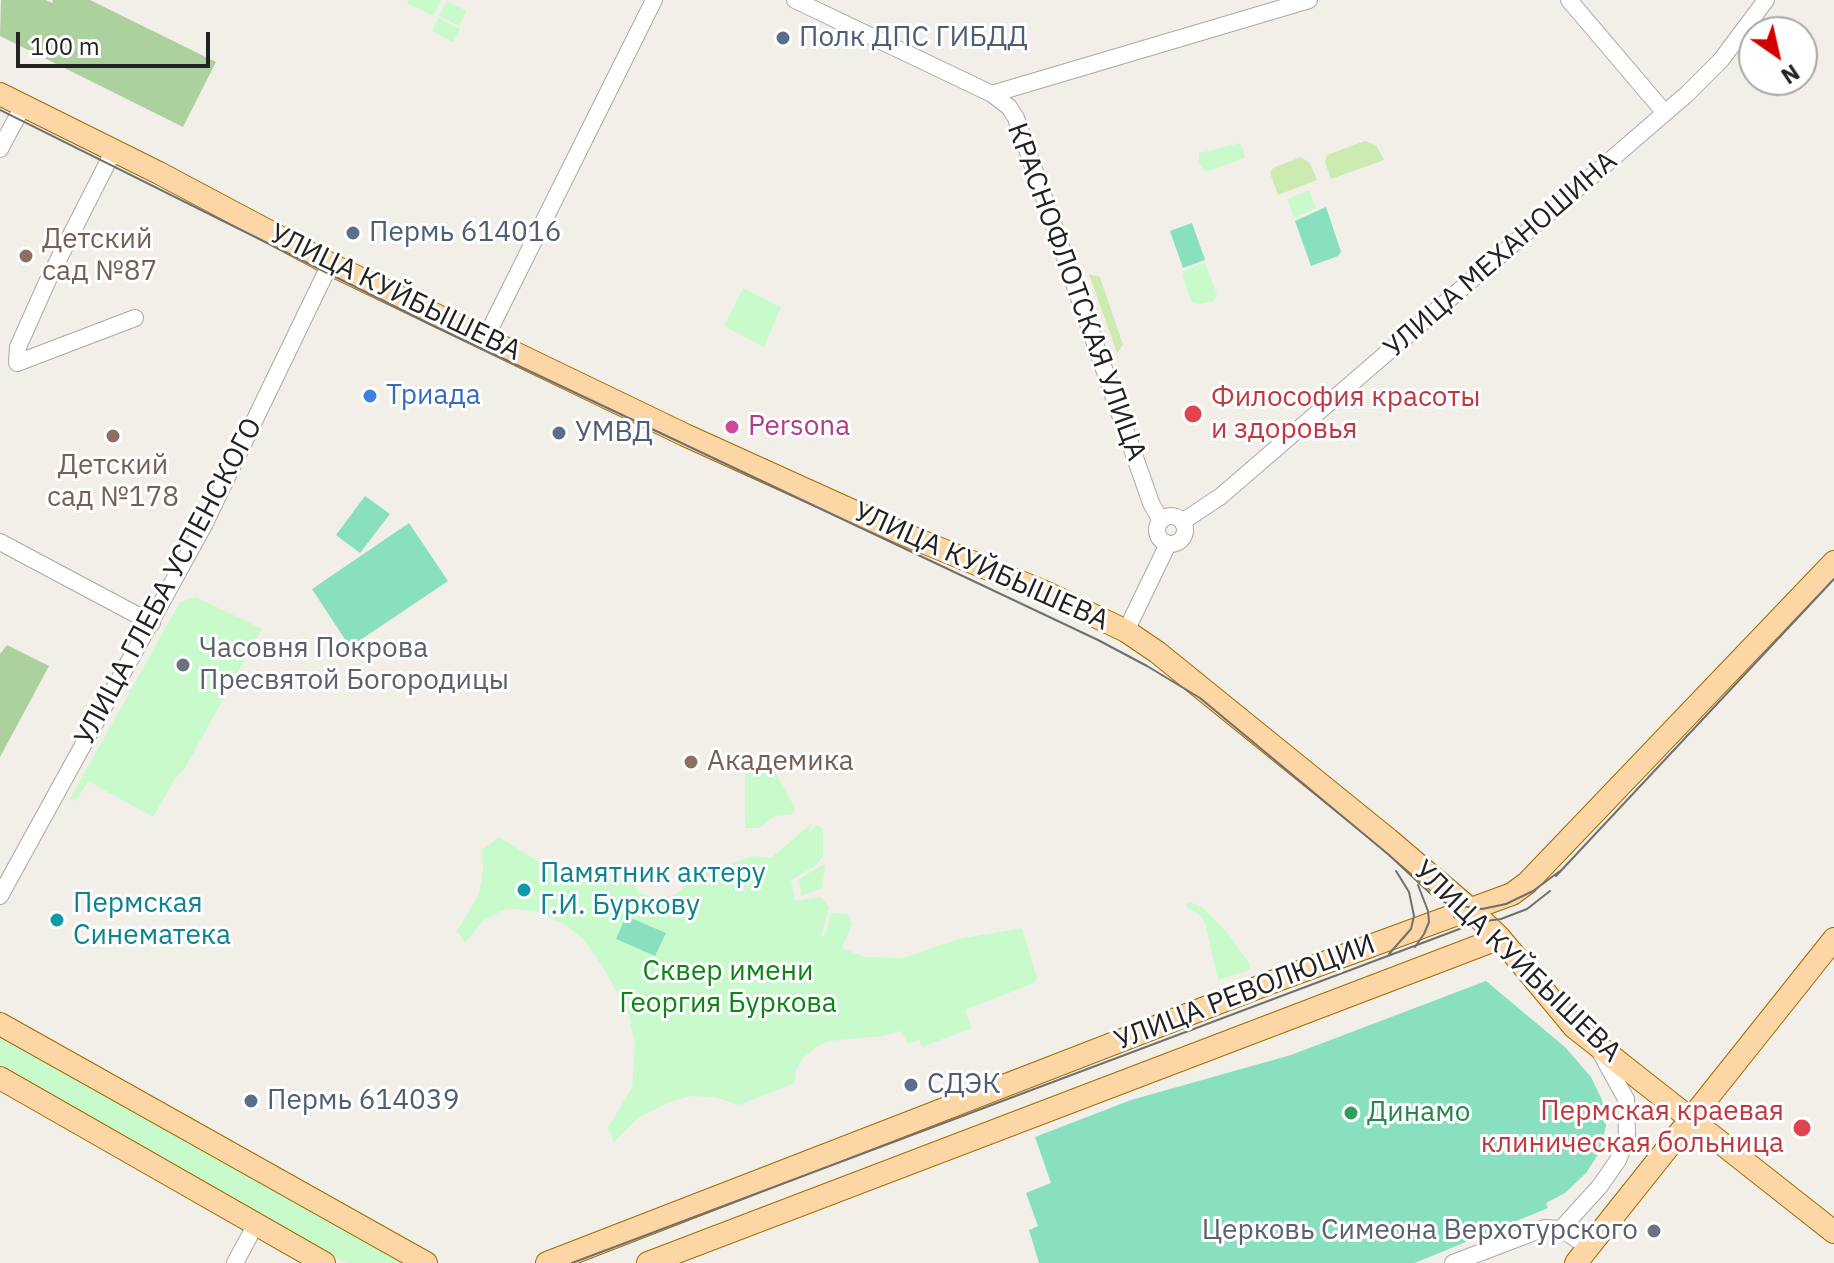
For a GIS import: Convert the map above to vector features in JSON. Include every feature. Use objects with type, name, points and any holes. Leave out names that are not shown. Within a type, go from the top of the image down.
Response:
[{"type":"main road","name":"УЛИЦА КУЙБЫШЕВА","points":[[0,94],[114,150],[330,264],[724,453],[927,545],[1047,593],[1126,631],[1168,661],[1388,839],[1500,938],[1559,1011],[1597,1045],[1834,1232]]},
{"type":"main road","name":"УЛИЦА РЕВОЛЮЦИИ","points":[[547,1263],[1244,993],[1512,894],[1527,883],[1834,562]]},
{"type":"main road","name":"УЛИЦА РЕВОЛЮЦИИ","points":[[648,1263],[1012,1127],[1500,938]]},
{"type":"main road","points":[[1582,1255],[1834,939]]},
{"type":"main road","points":[[0,1024],[426,1263]]},
{"type":"main road","points":[[0,1078],[324,1263]]},
{"type":"street","points":[[485,339],[654,0]]},
{"type":"street","name":"КРАСНОФЛОТСКАЯ УЛИЦА","points":[[795,0],[992,94],[1009,107],[1016,118],[1146,489],[1161,521]]},
{"type":"street","points":[[992,94],[1309,0]]},
{"type":"street","points":[[1569,0],[1665,113]]},
{"type":"street","name":"УЛИЦА МЕХАНОШИНА","points":[[1126,631],[1168,544],[1177,543],[1184,536],[1182,522],[1221,496],[1665,113],[1721,60],[1766,0]]},
{"type":"street","points":[[0,149],[23,106]]},
{"type":"street","points":[[114,150],[48,280],[18,347],[17,363],[135,318]]},
{"type":"street","name":"УЛИЦА ГЛЕБА УСПЕНСКОГО","points":[[0,896],[206,520],[330,264]]},
{"type":"street","points":[[1168,544],[1158,534],[1161,521],[1170,517],[1182,522]]},
{"type":"street","points":[[0,542],[152,623]]},
{"type":"street","points":[[1561,1229],[1600,1186],[1618,1160],[1627,1137],[1626,1099],[1597,1045]]},
{"type":"street","points":[[235,1263],[256,1224]]},
{"type":"street","points":[[1453,1263],[1545,1228],[1561,1229],[1582,1255]]},
{"type":"green space","points":[[1,0],[46,0],[52,3],[53,0],[90,0],[216,62],[183,127],[0,36]]},
{"type":"green space","points":[[408,0],[441,0],[433,16],[407,3]]},
{"type":"green space","points":[[447,1],[467,11],[459,26],[439,16]]},
{"type":"green space","points":[[438,18],[460,29],[453,42],[432,31]]},
{"type":"green space","points":[[1365,141],[1376,145],[1384,160],[1331,179],[1325,162],[1327,155]]},
{"type":"green space","points":[[1241,143],[1245,158],[1205,172],[1199,162],[1199,153]]},
{"type":"green space","points":[[1301,157],[1310,163],[1317,180],[1278,195],[1270,173],[1273,168]]},
{"type":"green space","points":[[1309,190],[1316,208],[1294,218],[1287,199]]},
{"type":"green space","points":[[1326,207],[1341,252],[1311,266],[1295,221]]},
{"type":"green space","points":[[1192,223],[1205,260],[1183,268],[1170,231]]},
{"type":"green space","points":[[1205,263],[1217,294],[1214,301],[1192,303],[1182,274]]},
{"type":"green space","points":[[1089,274],[1100,277],[1123,345],[1117,353]]},
{"type":"green space","points":[[743,288],[781,307],[764,347],[724,326]]},
{"type":"green space","points":[[365,496],[390,514],[360,553],[336,535]]},
{"type":"green space","points":[[409,523],[448,581],[350,647],[312,589]]},
{"type":"green space","points":[[196,597],[262,629],[185,768],[153,817],[88,781],[76,801],[70,799],[180,602]]},
{"type":"green space","points":[[7,645],[49,666],[0,757],[0,654]]},
{"type":"green space","points":[[771,768],[775,772],[795,808],[793,814],[775,816],[759,828],[745,828],[745,773]]},
{"type":"green space","name":"Сквер имени Георгия Буркова","points":[[812,823],[808,833],[817,825],[823,829],[823,856],[815,866],[791,880],[795,901],[821,897],[829,907],[821,936],[829,925],[830,913],[847,914],[852,923],[842,948],[864,957],[904,958],[958,939],[1022,928],[1037,978],[1034,983],[965,1010],[972,1028],[922,1047],[919,1040],[908,1044],[902,1031],[829,1041],[802,1059],[796,1070],[795,1083],[739,1105],[715,1097],[691,1096],[670,1102],[639,1117],[614,1142],[608,1127],[632,1088],[635,1045],[629,1015],[585,941],[566,925],[539,912],[507,908],[484,920],[465,943],[457,931],[479,894],[482,850],[499,837],[552,870],[632,881],[638,892],[654,898],[674,895],[699,875],[753,856],[771,858]]},
{"type":"green space","points":[[825,866],[822,888],[801,896],[799,879]]},
{"type":"green space","points":[[1190,902],[1203,908],[1229,935],[1250,964],[1249,970],[1218,980],[1205,922],[1188,908],[1186,905]]},
{"type":"green space","points":[[626,916],[666,933],[655,956],[616,939]]},
{"type":"green space","name":"Динамо","points":[[1486,981],[1566,1048],[1591,1077],[1602,1100],[1606,1126],[1599,1153],[1586,1173],[1565,1193],[1546,1203],[1548,1208],[1415,1263],[1039,1263],[1029,1230],[1038,1226],[1026,1193],[1051,1183],[1035,1137],[1131,1100],[1291,1055]]},
{"type":"green space","points":[[0,1033],[402,1263],[346,1263],[0,1065]]},
{"type":"tram line","points":[[0,110],[432,325],[1147,666],[1200,698],[1389,855],[1431,894],[1448,904],[1482,909],[1506,904],[1533,891],[1564,868]]},
{"type":"tram line","points":[[1556,876],[1834,579]]},
{"type":"tram line","points":[[1389,954],[1411,929],[1414,916],[1409,892],[1396,871]]},
{"type":"tram line","points":[[1415,947],[1429,922],[1418,885]]},
{"type":"tram line","points":[[1454,917],[1478,922],[1501,919],[1527,909],[1550,891]]},
{"type":"tram line","points":[[572,1263],[1478,922]]},
{"type":"place","name":"Полк ДПС ГИБДД","points":[[783,38]]},
{"type":"place","name":"Пермь 614016","points":[[353,233]]},
{"type":"place","name":"Детский сад №87","points":[[26,256]]},
{"type":"place","name":"Триада","points":[[370,396]]},
{"type":"place","name":"Философия красоты и здоровья","points":[[1193,414]]},
{"type":"place","name":"Persona","points":[[732,427]]},
{"type":"place","name":"УМВД","points":[[559,433]]},
{"type":"place","name":"Детский сад №178","points":[[113,436]]},
{"type":"place","name":"Часовня Покрова Пресвятой Богородицы","points":[[183,665]]},
{"type":"place","name":"Академика","points":[[691,762]]},
{"type":"place","name":"Памятник актеру Г.И. Буркову","points":[[524,890]]},
{"type":"place","name":"Пермская Синематека","points":[[57,920]]},
{"type":"place","name":"СДЭК","points":[[911,1085]]},
{"type":"place","name":"Пермь 614039","points":[[251,1101]]},
{"type":"place","name":"Динамо","points":[[1351,1113]]},
{"type":"place","name":"Пермская краевая клиническая больница","points":[[1802,1128]]},
{"type":"place","name":"Церковь Симеона Верхотурского","points":[[1654,1231]]}]
